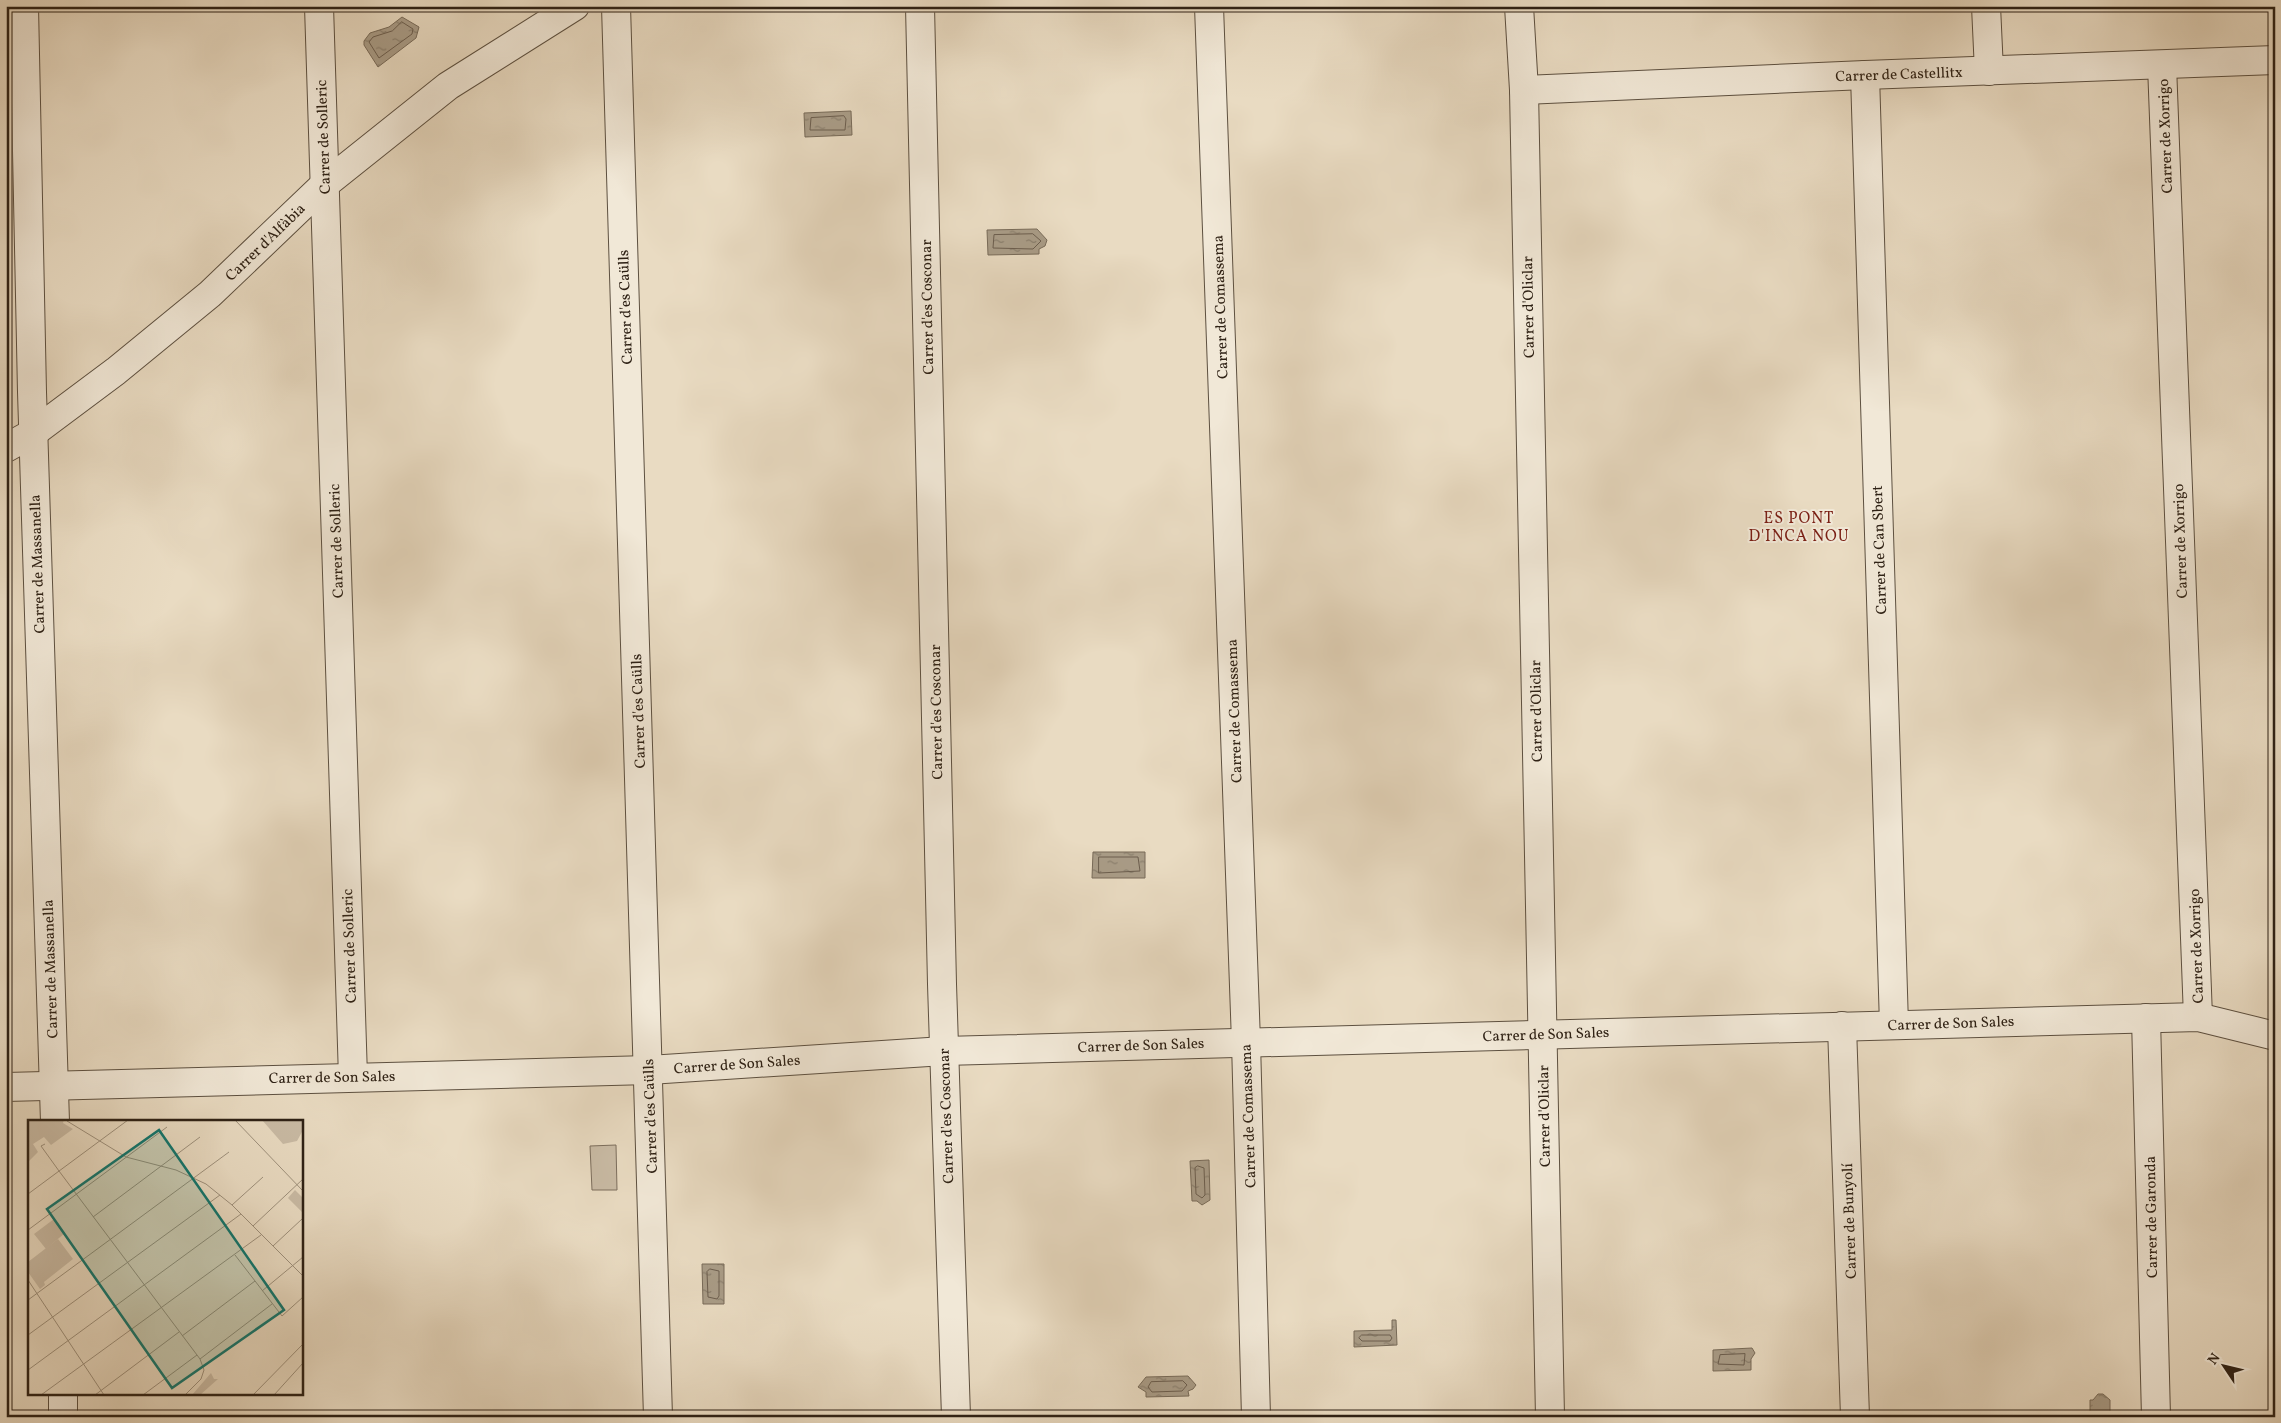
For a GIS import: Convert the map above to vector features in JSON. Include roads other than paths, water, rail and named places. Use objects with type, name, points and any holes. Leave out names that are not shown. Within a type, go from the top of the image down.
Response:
[{"type":"street","name":"Carrer de Massanella","points":[[24,6],[33,432],[55,1120]]},
{"type":"street","name":"Carrer de Solleric","points":[[319,6],[353,1077]]},
{"type":"street","name":"Carrer d'Alfàbia","points":[[6,448],[33,432],[116,370],[210,294],[324,185],[448,86],[575,6]]},
{"type":"street","name":"Carrer d'es Caülls","points":[[616,6],[658,1417]]},
{"type":"street","name":"Carrer d'es Cosconar","points":[[920,6],[944,1051],[956,1417]]},
{"type":"street","name":"Carrer de Comassema","points":[[1209,6],[1246,1042],[1256,1417]]},
{"type":"street","name":"Carrer d'Oliclar","points":[[1519,6],[1524,90],[1550,1417]]},
{"type":"street","points":[[1986,6],[1988,71]]},
{"type":"street","name":"Carrer de Castellitx","points":[[1524,90],[2275,60]]},
{"type":"street","name":"Carrer de Xorrigo","points":[[2162,66],[2198,1016]]},
{"type":"street","name":"Carrer de Can Sbert","points":[[1865,75],[1894,1025]]},
{"type":"street","name":"Carrer de Son Sales","points":[[6,1087],[649,1070],[944,1051],[2198,1016],[2275,1036]]},
{"type":"street","name":"Carrer de Garonda","points":[[2146,1018],[2156,1417]]},
{"type":"street","name":"Carrer de Bunyolí","points":[[1842,1026],[1855,1417]]},
{"type":"street","points":[[63,1396],[64,1417]]},
{"type":"water","points":[[402,17],[419,27],[416,38],[378,67],[364,45],[364,41],[370,33],[389,27]]},
{"type":"water","points":[[851,111],[852,135],[805,137],[804,113]]},
{"type":"water","points":[[1037,229],[1047,240],[1045,246],[1039,249],[1039,254],[988,255],[987,230]]},
{"type":"water","points":[[1093,852],[1145,852],[1145,878],[1092,878]]},
{"type":"water","points":[[1209,1160],[1210,1200],[1202,1205],[1197,1201],[1192,1201],[1190,1161]]},
{"type":"water","points":[[702,1264],[724,1264],[724,1304],[703,1304]]},
{"type":"water","points":[[1392,1320],[1396,1320],[1397,1345],[1354,1347],[1354,1331],[1392,1330]]},
{"type":"water","points":[[1752,1348],[1755,1353],[1751,1359],[1751,1370],[1713,1371],[1713,1350]]},
{"type":"water","points":[[1188,1376],[1196,1385],[1188,1391],[1189,1396],[1146,1397],[1146,1392],[1138,1387],[1146,1377]]},
{"type":"water","points":[[2098,1394],[2103,1394],[2110,1400],[2110,1417],[2090,1417],[2090,1400],[2093,1400]]},
{"type":"district","name":"ES PONT D'INCA NOU","points":[[1799,526]]}]
